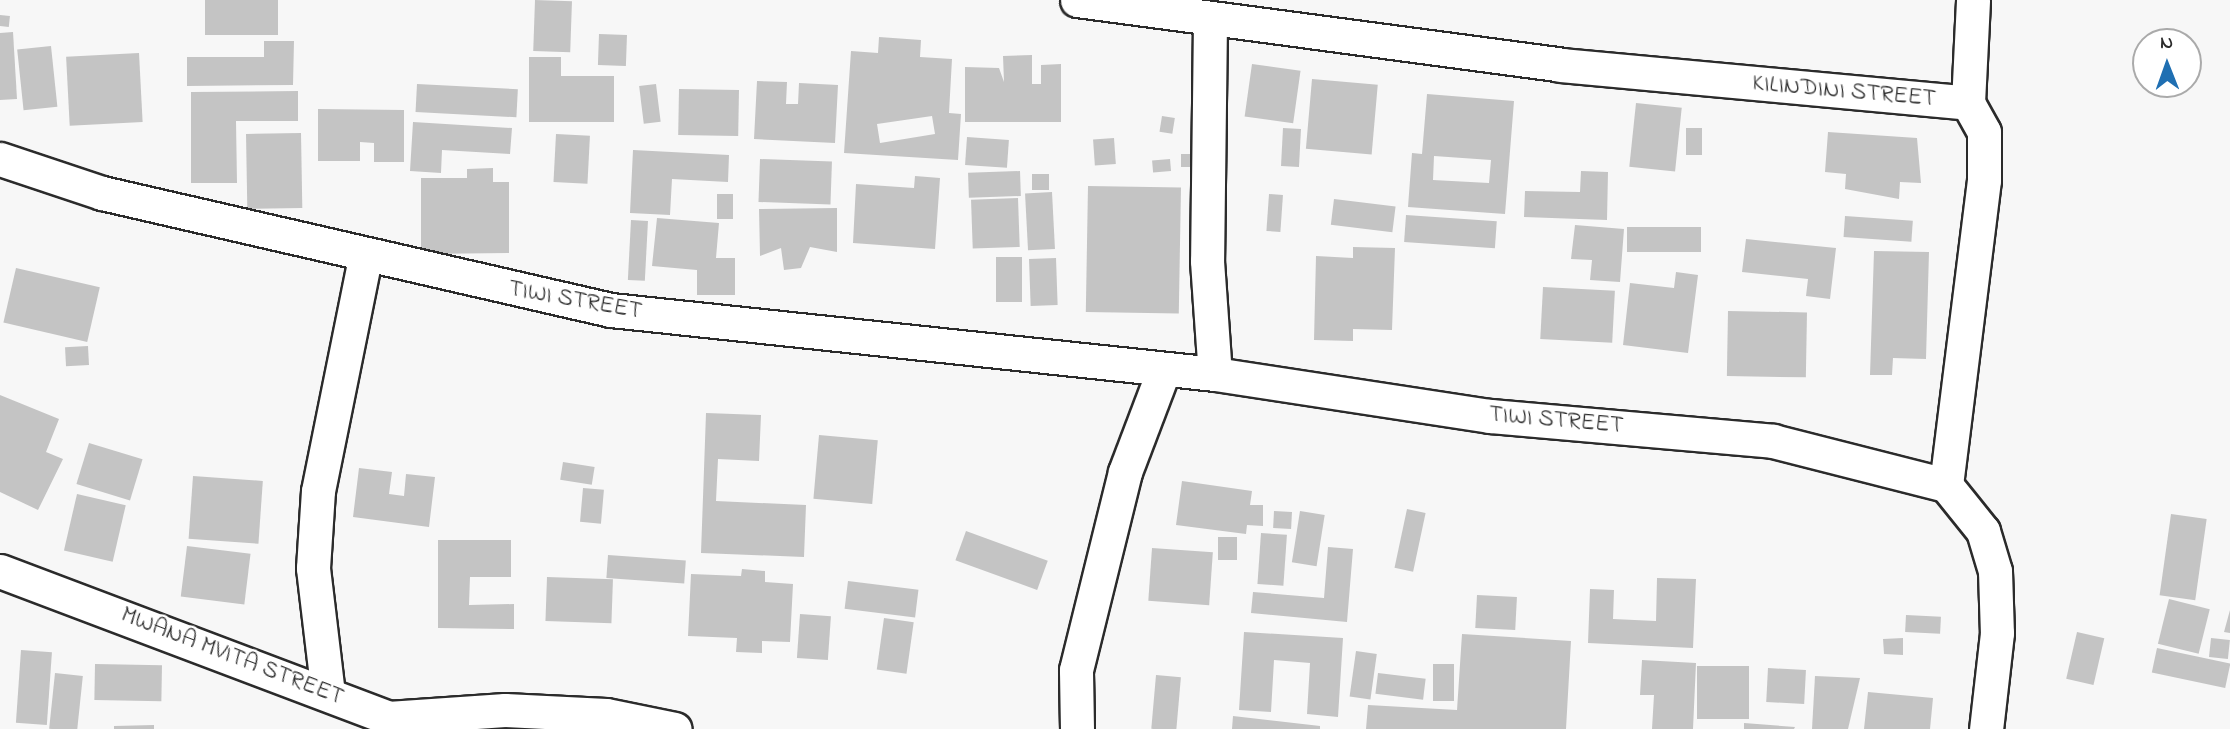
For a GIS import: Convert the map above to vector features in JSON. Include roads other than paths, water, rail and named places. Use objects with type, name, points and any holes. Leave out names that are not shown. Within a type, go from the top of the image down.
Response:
[{"type":"street","name":"KILINDINI STREET","points":[[1077,0],[1210,21],[1561,65],[1968,103],[1984,132],[1984,180],[1946,485]]},
{"type":"street","points":[[1968,103],[1973,0]]},
{"type":"street","points":[[1210,21],[1207,261],[1215,374]]},
{"type":"street","name":"TIWI STREET","points":[[0,159],[102,194],[365,258],[611,310],[1163,372],[1215,374],[1490,415],[1773,441],[1946,485]]},
{"type":"street","points":[[328,694],[313,568],[317,491],[365,258]]},
{"type":"street","points":[[1077,729],[1076,670],[1125,472],[1163,372]]},
{"type":"street","points":[[1946,485],[1983,531],[1995,571],[1997,633],[1986,729]]},
{"type":"street","name":"MWANA MVITA STREET","points":[[0,570],[328,694],[386,724],[505,710],[606,715],[675,729]]}]
